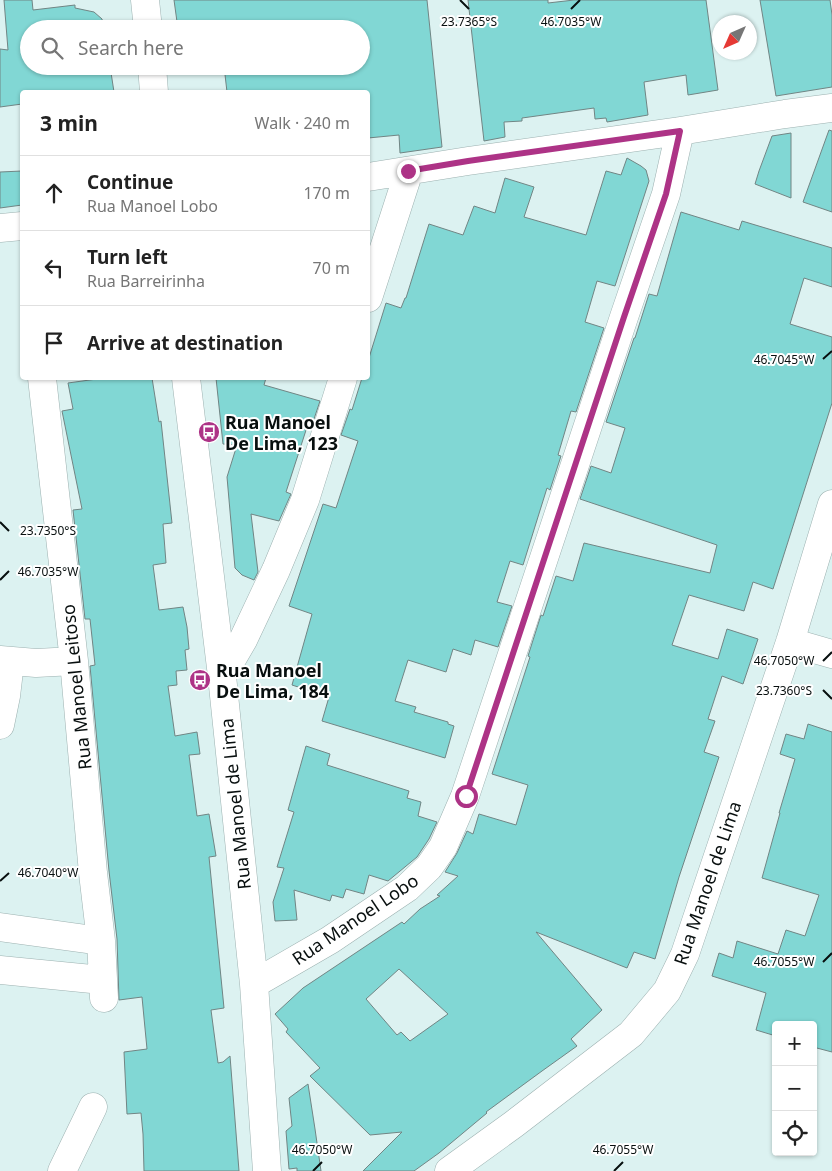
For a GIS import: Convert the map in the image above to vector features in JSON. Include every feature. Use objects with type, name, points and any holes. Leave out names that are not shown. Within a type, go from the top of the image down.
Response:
[{"type":"street","points":[[145,0],[147,20]]},
{"type":"street","points":[[153,75],[154,90]]},
{"type":"street","points":[[370,177],[832,108]]},
{"type":"street","name":"Rua Manoel Lobo","points":[[254,984],[330,940],[407,888],[429,867],[443,847],[466,796],[666,194],[680,131]]},
{"type":"street","points":[[370,292],[408,171]]},
{"type":"street","points":[[0,228],[20,226]]},
{"type":"street","name":"Rua Manoel Leitoso","points":[[0,970],[103,989],[101,941],[74,661],[42,380]]},
{"type":"street","name":"Rua Manoel de Lima","points":[[186,380],[222,676],[254,984],[267,1171]]},
{"type":"street","points":[[222,676],[243,640],[283,553],[304,500],[342,380]]},
{"type":"street","name":"Rua Manoel de Lima","points":[[450,1171],[631,1034],[667,991],[686,954],[790,642],[832,504]]},
{"type":"street","points":[[790,642],[832,654]]},
{"type":"street","points":[[0,725],[6,696],[5,661],[36,663],[74,661]]},
{"type":"street","points":[[0,926],[101,941]]},
{"type":"street","points":[[62,1171],[93,1107]]},
{"type":"building","points":[[4,0],[32,0],[33,10],[75,5],[75,8],[94,12],[102,20],[20,20],[20,75],[111,75],[114,90],[20,90],[20,104],[0,107],[0,49],[8,50]]},
{"type":"building","points":[[174,0],[427,0],[442,147],[400,153],[399,135],[370,138],[370,90],[227,90],[225,75],[370,75],[370,20],[177,20]]},
{"type":"building","points":[[468,0],[548,0],[548,3],[574,0],[706,0],[712,60],[714,60],[718,90],[688,95],[686,75],[644,82],[648,115],[607,122],[606,118],[595,119],[594,108],[522,118],[522,121],[504,122],[505,137],[484,141]]},
{"type":"building","points":[[760,0],[830,0],[832,15],[832,87],[776,96]]},
{"type":"building","points":[[829,130],[832,131],[832,212],[803,202]]},
{"type":"building","points":[[791,133],[791,198],[755,184],[772,136]]},
{"type":"building","points":[[627,158],[646,170],[649,181],[615,286],[597,281],[585,322],[604,328],[576,412],[571,411],[558,455],[561,456],[550,490],[547,488],[523,565],[510,561],[497,602],[512,606],[498,647],[475,640],[471,655],[453,649],[446,672],[408,660],[395,701],[416,707],[414,712],[448,722],[448,724],[454,726],[445,758],[322,721],[329,697],[292,685],[312,614],[289,606],[323,504],[336,508],[358,441],[341,435],[350,409],[352,410],[361,380],[370,380],[370,355],[386,303],[401,308],[406,298],[429,224],[463,235],[474,206],[495,213],[505,178],[534,187],[524,217],[586,235],[606,171],[621,175]]},
{"type":"building","points":[[20,171],[20,205],[0,208],[0,172]]},
{"type":"building","points":[[681,212],[739,230],[742,221],[832,248],[832,287],[804,278],[790,324],[832,337],[832,403],[773,589],[753,582],[744,611],[689,595],[672,645],[718,659],[727,629],[758,639],[743,684],[722,676],[708,719],[715,721],[704,752],[719,757],[679,877],[655,959],[634,952],[627,968],[536,932],[602,1010],[571,1039],[577,1046],[486,1112],[439,1153],[414,1171],[363,1171],[402,1132],[370,1135],[310,1076],[320,1068],[286,1032],[288,1029],[275,1014],[303,988],[402,922],[404,924],[420,909],[440,896],[437,895],[458,876],[445,872],[457,853],[467,831],[473,834],[479,814],[516,825],[528,785],[492,774],[530,657],[528,656],[541,615],[543,616],[556,576],[573,581],[584,543],[710,573],[717,545],[580,499],[591,466],[611,473],[625,428],[606,422],[649,294],[657,296]],"holes":[[[399,969],[448,1014],[410,1041],[401,1032],[397,1035],[366,999]]]},
{"type":"building","points":[[90,380],[152,380],[159,422],[161,421],[172,523],[163,524],[166,563],[153,565],[159,610],[183,607],[187,627],[189,649],[185,650],[187,670],[176,671],[177,685],[168,686],[175,736],[197,732],[200,754],[189,755],[197,816],[209,814],[216,856],[209,857],[224,1008],[211,1010],[218,1063],[223,1062],[230,1056],[239,1171],[144,1171],[141,1113],[127,1114],[124,1052],[147,1049],[142,997],[119,1000],[117,939],[90,666],[95,665],[90,619],[85,619],[73,510],[82,509],[62,411],[73,409],[68,383]]},
{"type":"building","points":[[216,380],[265,380],[264,385],[320,401],[312,425],[308,424],[286,492],[291,494],[279,521],[251,514],[258,572],[254,580],[242,575],[235,568],[227,477],[237,445],[223,444]]},
{"type":"building","points":[[808,724],[832,732],[832,1052],[817,1048],[817,1021],[772,1021],[772,1035],[756,1030],[766,993],[712,976],[719,953],[733,958],[737,941],[778,954],[786,930],[805,936],[819,895],[762,878],[795,759],[780,754],[786,734],[804,739]]},
{"type":"building","points":[[306,746],[330,754],[327,765],[409,791],[407,798],[421,802],[418,816],[437,822],[417,857],[388,881],[369,875],[364,894],[346,889],[343,898],[332,895],[330,901],[294,890],[297,920],[275,921],[273,902],[284,868],[277,867],[294,812],[288,810]]},
{"type":"building","points":[[308,1084],[321,1171],[289,1169],[286,1131],[292,1126],[289,1098]]},
{"type":"place","name":"Rua Manoel De Lima, 123","points":[[209,432]]},
{"type":"place","name":"Rua Manoel De Lima, 184","points":[[200,680]]},
{"type":"route","points":[[408,171],[680,131],[666,194],[466,796]]}]
